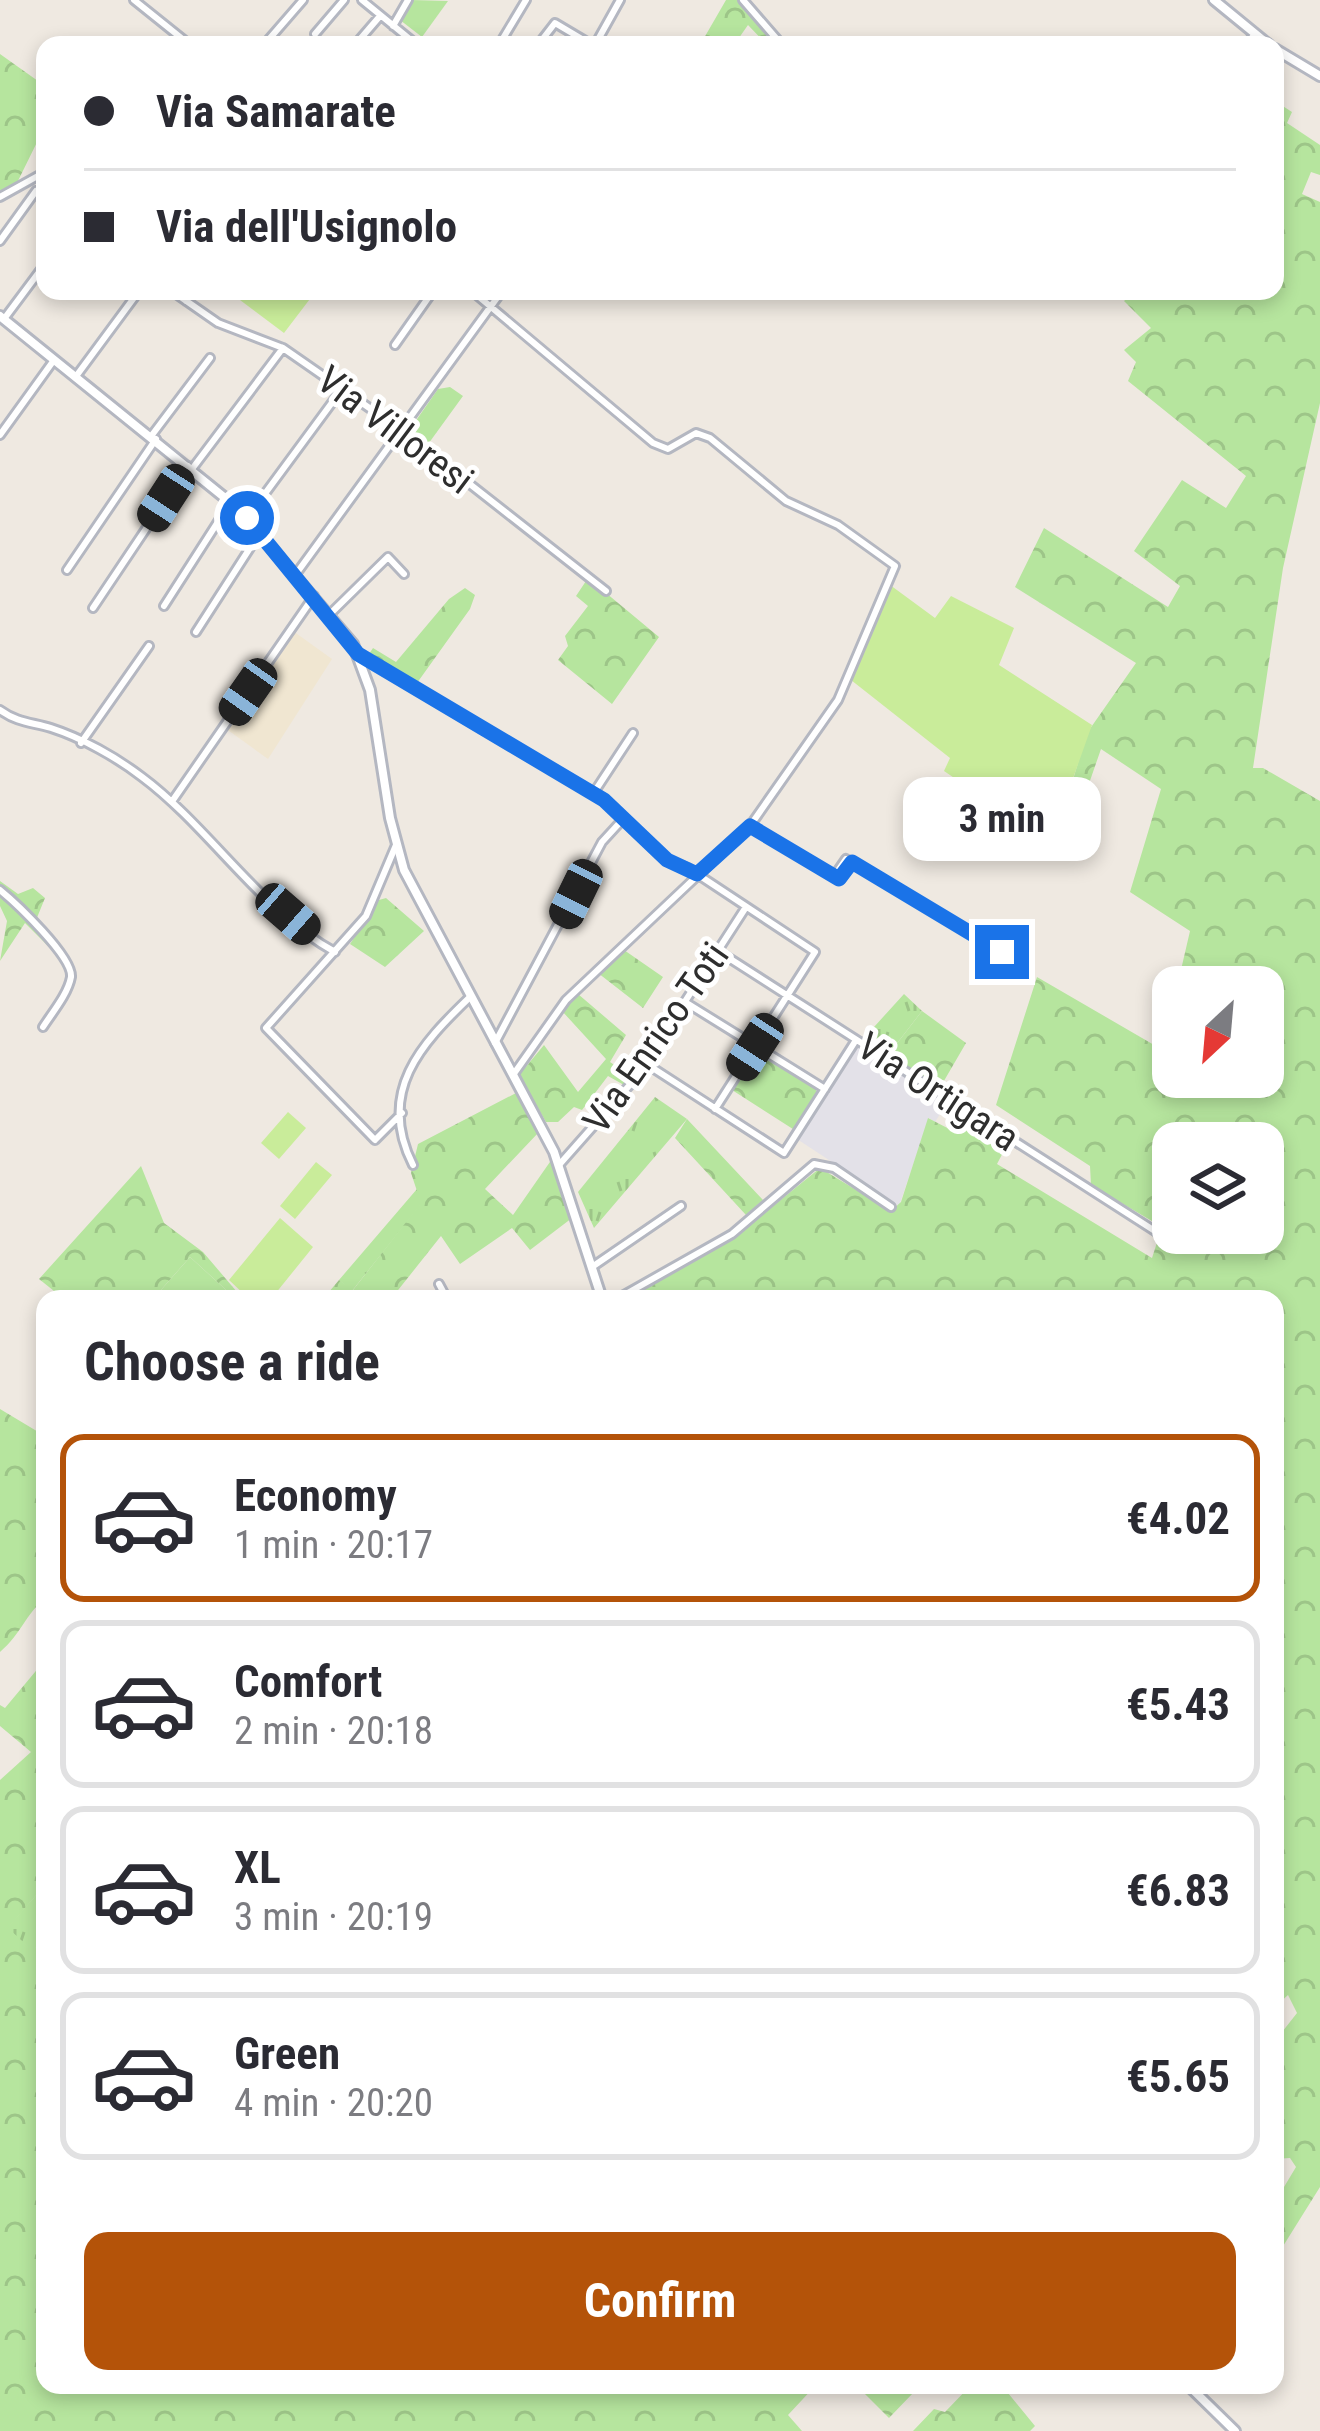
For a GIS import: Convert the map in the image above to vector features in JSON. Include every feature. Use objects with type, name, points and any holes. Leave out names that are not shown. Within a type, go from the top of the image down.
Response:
[{"type":"street","points":[[134,0],[179,36]]},
{"type":"street","points":[[272,36],[303,0]]},
{"type":"street","points":[[315,34],[344,0]]},
{"type":"street","points":[[362,0],[406,36]]},
{"type":"street","points":[[394,26],[408,0]]},
{"type":"street","points":[[505,36],[526,0]]},
{"type":"street","points":[[598,36],[620,0]]},
{"type":"street","points":[[742,0],[774,36]]},
{"type":"street","points":[[1214,0],[1254,35]]},
{"type":"street","points":[[363,36],[381,15]]},
{"type":"street","points":[[545,36],[555,23],[577,36]]},
{"type":"street","points":[[1284,54],[1320,76]]},
{"type":"street","points":[[0,197],[36,173]]},
{"type":"street","points":[[0,241],[36,191]]},
{"type":"street","points":[[36,275],[2,318],[231,502],[330,614],[358,654],[370,690],[396,845],[418,901],[554,1152],[599,1290]]},
{"type":"street","points":[[77,375],[132,300]]},
{"type":"street","points":[[395,345],[428,300]]},
{"type":"street","points":[[485,300],[653,443],[668,449],[697,433],[710,438],[786,501],[838,525],[895,566],[838,700],[750,826],[566,1000],[513,1075]]},
{"type":"street","points":[[296,574],[494,300]]},
{"type":"street","name":"Via Villoresi","points":[[186,301],[218,323],[283,348],[401,430],[606,590]]},
{"type":"street","points":[[93,608],[190,468],[283,348]]},
{"type":"street","points":[[0,435],[55,358]]},
{"type":"street","points":[[67,570],[210,358]]},
{"type":"street","points":[[247,518],[342,389]]},
{"type":"street","points":[[164,606],[231,502]]},
{"type":"street","points":[[196,632],[260,532]]},
{"type":"street","points":[[330,614],[388,557],[404,574]]},
{"type":"street","points":[[173,800],[314,596]]},
{"type":"street","points":[[81,743],[149,646]]},
{"type":"street","points":[[358,654],[593,794],[667,860],[697,874],[815,952],[715,1109]]},
{"type":"street","points":[[0,710],[24,725],[47,727],[124,764],[173,800],[226,860],[335,952]]},
{"type":"street","points":[[593,794],[632,733]]},
{"type":"street","points":[[495,1043],[604,839],[623,818]]},
{"type":"street","points":[[750,826],[834,876],[846,859],[1002,952]]},
{"type":"street","points":[[396,845],[379,895],[267,1031],[375,1140],[402,1113]]},
{"type":"street","points":[[0,890],[31,917],[70,967],[70,980],[43,1027]]},
{"type":"street","name":"Via Enrico Toti","points":[[559,1165],[645,1064],[746,907]]},
{"type":"street","name":"Via Ortigara","points":[[718,951],[1152,1229]]},
{"type":"street","points":[[413,1165],[402,1113],[411,1061],[470,997]]},
{"type":"street","points":[[686,1002],[825,1089]]},
{"type":"street","points":[[645,1064],[784,1153],[856,1040]]},
{"type":"street","points":[[633,1290],[732,1234],[814,1164],[834,1168],[891,1207]]},
{"type":"street","points":[[592,1267],[681,1206]]},
{"type":"street","points":[[439,1284],[442,1290]]},
{"type":"street","points":[[1197,2394],[1235,2431]]},
{"type":"shaded area","points":[[293,631],[332,659],[268,759],[225,728]]},
{"type":"shaded area","points":[[857,1045],[947,1103],[935,1122],[929,1118],[899,1206],[797,1139]]},
{"type":"green space","points":[[411,0],[448,1],[423,36],[400,20]]},
{"type":"green space","points":[[726,0],[743,0],[774,36],[758,36],[748,25],[740,36],[705,36]]},
{"type":"green space","points":[[0,54],[36,80],[36,144],[13,191],[0,190]]},
{"type":"green space","points":[[1284,107],[1292,112],[1287,123],[1320,145],[1320,175],[1311,172],[1302,194],[1320,202],[1320,403],[1283,568],[1253,768],[1263,768],[1320,801],[1320,2187],[1284,2245],[1284,2187],[1296,2167],[1290,2158],[1284,2158],[1284,2030],[1297,2013],[1288,1995],[1284,1999],[1284,1290],[640,1290],[735,1237],[820,1168],[891,1211],[901,1202],[928,1118],[957,1133],[968,1116],[1009,1141],[997,1164],[1152,1258],[1153,1254],[1284,1254],[1284,1122],[1152,1122],[1152,1221],[1091,1185],[1090,1166],[996,1105],[1037,977],[1152,1044],[1152,1098],[1284,1098],[1284,966],[1182,966],[1190,931],[1130,892],[1161,789],[1101,749],[1068,844],[1055,839],[1087,733],[1136,663],[1015,587],[1044,528],[1168,607],[1180,586],[1134,551],[1182,480],[1226,508],[1246,476],[1128,381],[1136,362],[1124,350],[1151,328],[1125,300],[1284,300]]},
{"type":"green space","points":[[240,300],[309,300],[284,333]]},
{"type":"green space","points":[[450,387],[463,396],[426,447],[408,432],[438,389]]},
{"type":"green space","points":[[588,578],[659,637],[612,704],[558,660],[568,646],[565,636],[588,606],[576,596]]},
{"type":"green space","points":[[886,582],[935,618],[951,596],[1014,628],[999,665],[1092,725],[1050,843],[944,771],[950,758],[851,680]]},
{"type":"green space","points":[[465,588],[475,595],[470,609],[417,683],[369,654],[373,648],[396,662],[449,599]]},
{"type":"green space","points":[[0,881],[18,894],[33,888],[45,898],[34,925],[49,947],[25,923],[0,961],[7,921],[0,906]]},
{"type":"green space","points":[[386,898],[424,931],[385,967],[350,944],[379,900]]},
{"type":"green space","points":[[624,950],[663,977],[643,1008],[598,973]]},
{"type":"green space","points":[[578,994],[626,1035],[610,1062],[632,1077],[624,1085],[608,1076],[582,1110],[574,1107],[558,1122],[546,1122],[519,1075],[544,1045],[578,1092],[606,1059],[562,1011]]},
{"type":"green space","points":[[904,994],[922,1011],[888,1055],[864,1038]]},
{"type":"green space","points":[[922,1011],[966,1043],[941,1086],[888,1055]]},
{"type":"green space","points":[[757,1053],[815,1086],[817,1093],[796,1131],[732,1090]]},
{"type":"green space","points":[[516,1093],[539,1132],[485,1189],[513,1215],[552,1159],[572,1218],[530,1250],[512,1228],[460,1264],[441,1236],[398,1290],[353,1290],[421,1203],[411,1173],[418,1144]]},
{"type":"green space","points":[[655,1097],[687,1119],[594,1228],[578,1192]]},
{"type":"green space","points":[[288,1112],[306,1128],[279,1159],[261,1143]]},
{"type":"green space","points":[[687,1119],[763,1200],[746,1215],[675,1138]]},
{"type":"green space","points":[[316,1162],[332,1175],[295,1219],[280,1206]]},
{"type":"green space","points":[[141,1166],[164,1223],[203,1252],[235,1290],[226,1290],[190,1257],[161,1290],[53,1290],[39,1279]]},
{"type":"green space","points":[[417,1189],[422,1203],[353,1290],[339,1280]]},
{"type":"green space","points":[[280,1218],[313,1247],[278,1290],[240,1290],[229,1280]]},
{"type":"green space","points":[[190,1257],[226,1290],[161,1290]]},
{"type":"green space","points":[[339,1280],[353,1290],[331,1290]]},
{"type":"green space","points":[[0,1409],[36,1431],[36,1608],[0,1652]]},
{"type":"green space","points":[[36,1671],[36,1895],[8,1928],[32,1950],[36,1947],[36,2394],[808,2394],[788,2415],[802,2431],[0,2431],[0,1780],[31,1752],[0,1726],[0,1705],[5,1708]]},
{"type":"green space","points":[[36,1895],[36,1947],[32,1951],[7,1928]]},
{"type":"green space","points":[[865,2394],[912,2394],[889,2418]]},
{"type":"green space","points":[[962,2394],[1009,2394],[1035,2426],[1030,2431],[913,2431],[934,2409],[945,2412]]},
{"type":"route","points":[[247,518],[330,614],[358,654],[604,800],[667,860],[697,874],[750,826],[839,879],[852,862],[1002,952]]}]
